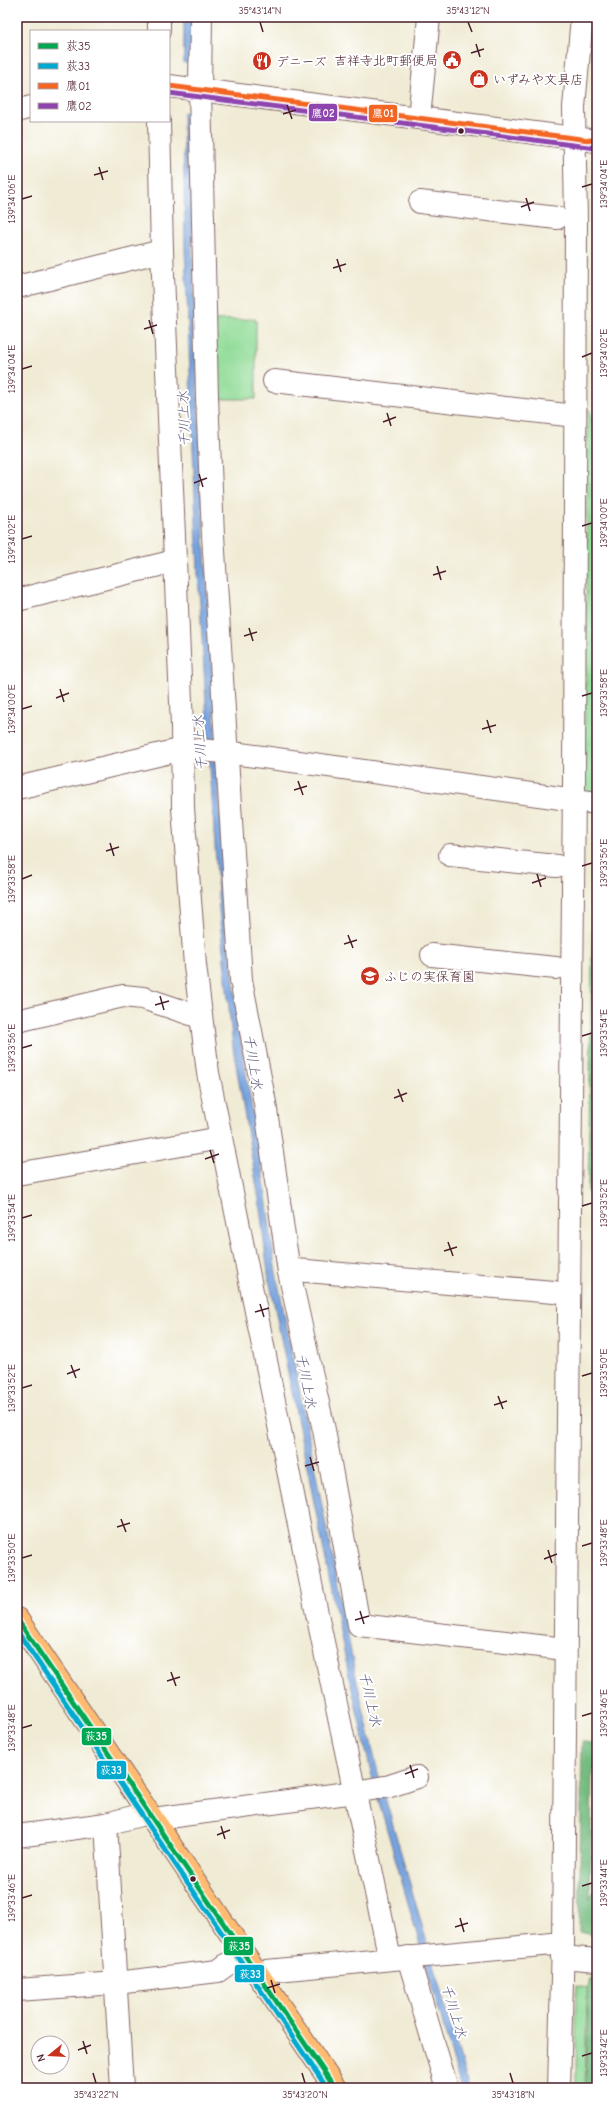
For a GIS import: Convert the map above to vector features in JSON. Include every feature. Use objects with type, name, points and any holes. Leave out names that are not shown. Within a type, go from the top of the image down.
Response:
[{"type":"main road","points":[[17,1619],[335,2088]]},
{"type":"street","points":[[159,17],[159,30]]},
{"type":"street","points":[[200,17],[197,89],[217,751],[241,980],[265,1103],[289,1272],[324,1430],[359,1624],[565,1649]]},
{"type":"street","points":[[419,118],[429,17]]},
{"type":"street","points":[[559,2088],[562,1950],[574,800],[576,220],[574,107],[582,17]]},
{"type":"street","points":[[170,86],[597,141]]},
{"type":"street","points":[[17,111],[30,107]]},
{"type":"street","points":[[159,122],[162,251],[183,749],[183,808],[200,1017],[208,1073],[316,1608],[355,1792],[413,1957],[447,2088]]},
{"type":"street","points":[[420,202],[557,218]]},
{"type":"street","points":[[17,287],[162,251]]},
{"type":"street","points":[[274,381],[575,416]]},
{"type":"street","points":[[17,600],[175,561]]},
{"type":"street","points":[[17,788],[183,749],[217,751],[559,796],[574,800],[597,803]]},
{"type":"street","points":[[450,855],[557,866]]},
{"type":"street","points":[[432,955],[556,968]]},
{"type":"street","points":[[17,1021],[123,996],[143,998],[200,1017]]},
{"type":"street","points":[[17,1174],[221,1138]]},
{"type":"street","points":[[289,1272],[295,1270],[554,1292]]},
{"type":"street","points":[[17,1836],[106,1824],[150,1816],[355,1792],[390,1786],[417,1777]]},
{"type":"street","points":[[106,1824],[122,2088]]},
{"type":"street","points":[[256,1972],[413,1957],[562,1950],[597,1960]]},
{"type":"street","points":[[17,1990],[116,1983],[218,1970],[244,1953]]},
{"type":"green space","points":[[256,319],[256,399],[215,399],[215,320]]},
{"type":"green space","points":[[588,409],[597,421],[597,793],[584,792]]},
{"type":"green space","points":[[597,827],[597,1194],[588,1193],[594,833]]},
{"type":"green space","points":[[582,1742],[597,1743],[597,1769],[592,1769],[590,1900],[594,1890],[597,1890],[597,1936],[579,1932]]},
{"type":"green space","points":[[590,1978],[597,1984],[597,2088],[586,2088],[588,1987]]},
{"type":"green space","points":[[576,1986],[587,1988],[585,2088],[576,2088]]},
{"type":"water","points":[[184,17],[192,17],[192,249],[202,500],[226,914],[241,1042],[265,1188],[275,1267],[355,1672],[378,1773],[469,2088],[461,2088],[373,1781],[349,1676],[268,1274],[259,1200],[233,1047],[219,911],[198,574],[185,249],[183,113]]},
{"type":"pier","points":[[181,63],[193,65],[193,113],[181,112]]},
{"type":"transit line","name":"鷹01","points":[[170,86],[597,141]]},
{"type":"transit line","name":"鷹02","points":[[170,93],[596,148]]},
{"type":"transit line","name":"荻35","points":[[17,1619],[335,2088]]},
{"type":"transit line","name":"荻33","points":[[17,1631],[327,2088]]},
{"type":"place","name":"吉祥寺北町郵便局","points":[[452,60]]},
{"type":"place","name":"デニーズ","points":[[262,61]]},
{"type":"place","name":"いずみや文具店","points":[[479,79]]},
{"type":"place","name":"ふじの実保育園","points":[[370,976]]},
{"type":"water label","name":"千川上水","points":[[184,419]]},
{"type":"water label","name":"千川上水","points":[[200,743]]},
{"type":"water label","name":"千川上水","points":[[253,1062]]},
{"type":"water label","name":"千川上水","points":[[306,1381]]},
{"type":"water label","name":"千川上水","points":[[370,1699]]},
{"type":"water label","name":"千川上水","points":[[454,2011]]}]
